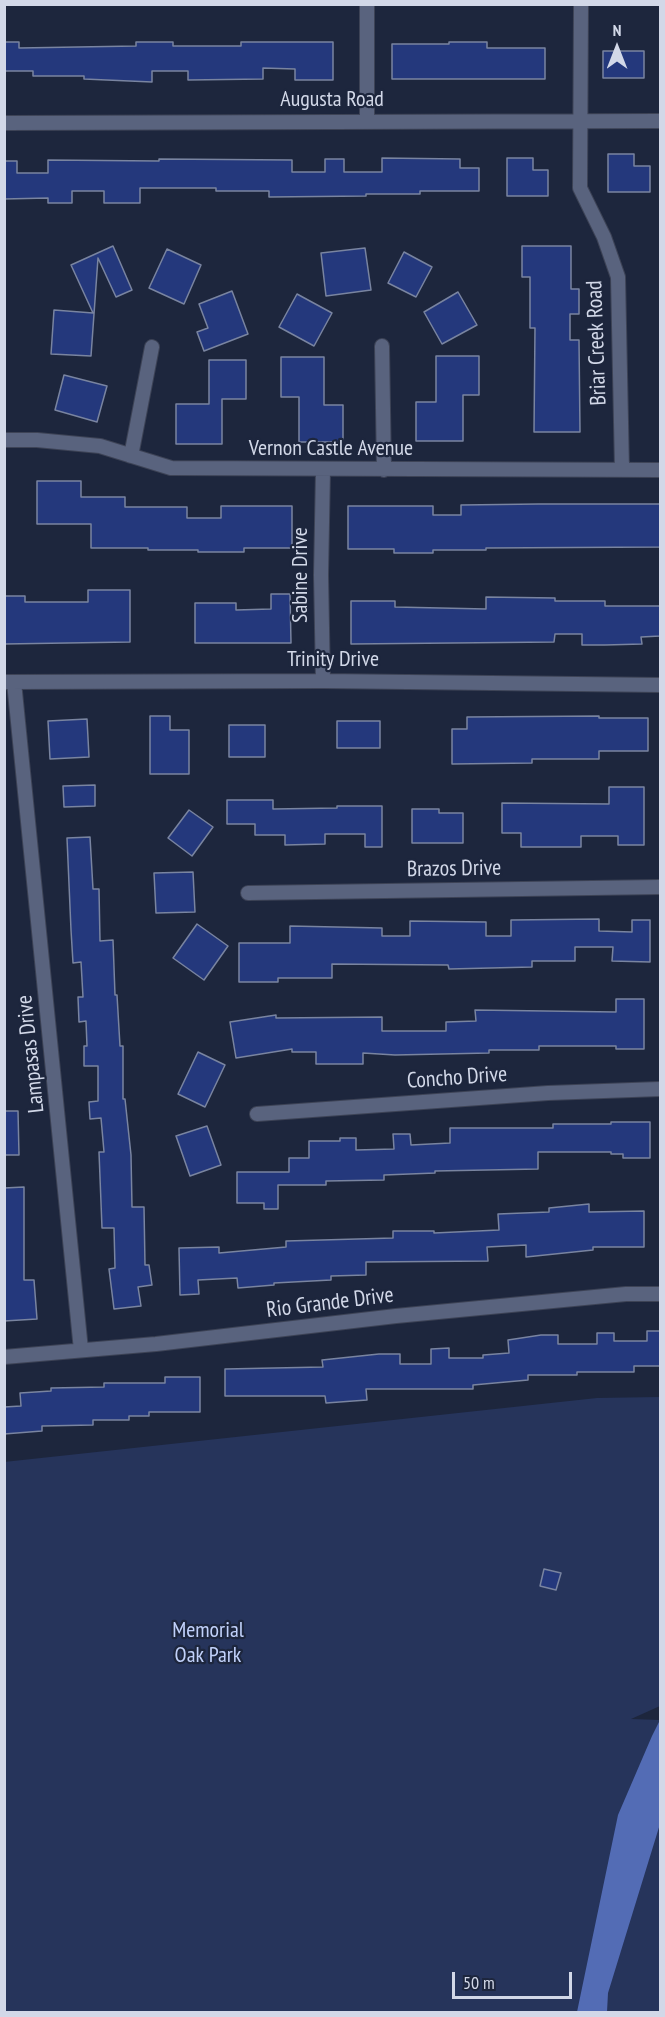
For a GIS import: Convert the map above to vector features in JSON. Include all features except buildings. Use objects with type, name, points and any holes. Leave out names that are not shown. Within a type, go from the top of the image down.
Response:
[{"type":"street","points":[[367,4],[367,120]]},
{"type":"street","name":"Briar Creek Road","points":[[581,4],[580,188],[604,237],[618,277],[621,471]]},
{"type":"street","name":"Augusta Road","points":[[4,123],[367,120],[660,121]]},
{"type":"street","points":[[382,346],[384,471]]},
{"type":"street","points":[[131,456],[152,347]]},
{"type":"street","name":"Vernon Castle Avenue","points":[[4,440],[37,440],[100,446],[171,468],[660,471]]},
{"type":"street","name":"Sabine Drive","points":[[323,470],[321,575],[323,681]]},
{"type":"street","name":"Trinity Drive","points":[[9,682],[323,681],[660,685]]},
{"type":"street","name":"Lampasas Drive","points":[[9,682],[81,1350]]},
{"type":"street","name":"Brazos Drive","points":[[248,893],[660,887]]},
{"type":"street","name":"Concho Drive","points":[[257,1114],[548,1092],[660,1089]]},
{"type":"street","name":"Rio Grande Drive","points":[[4,1357],[156,1344],[430,1313],[627,1294],[660,1294]]},
{"type":"green space","name":"Memorial Oak Park","points":[[660,1397],[660,1706],[631,1719],[660,1720],[660,2012],[5,2012],[4,1462],[597,1398]]},
{"type":"shaded area","points":[[660,1720],[660,1824],[608,1993],[607,2012],[577,2012],[618,1815]]}]
